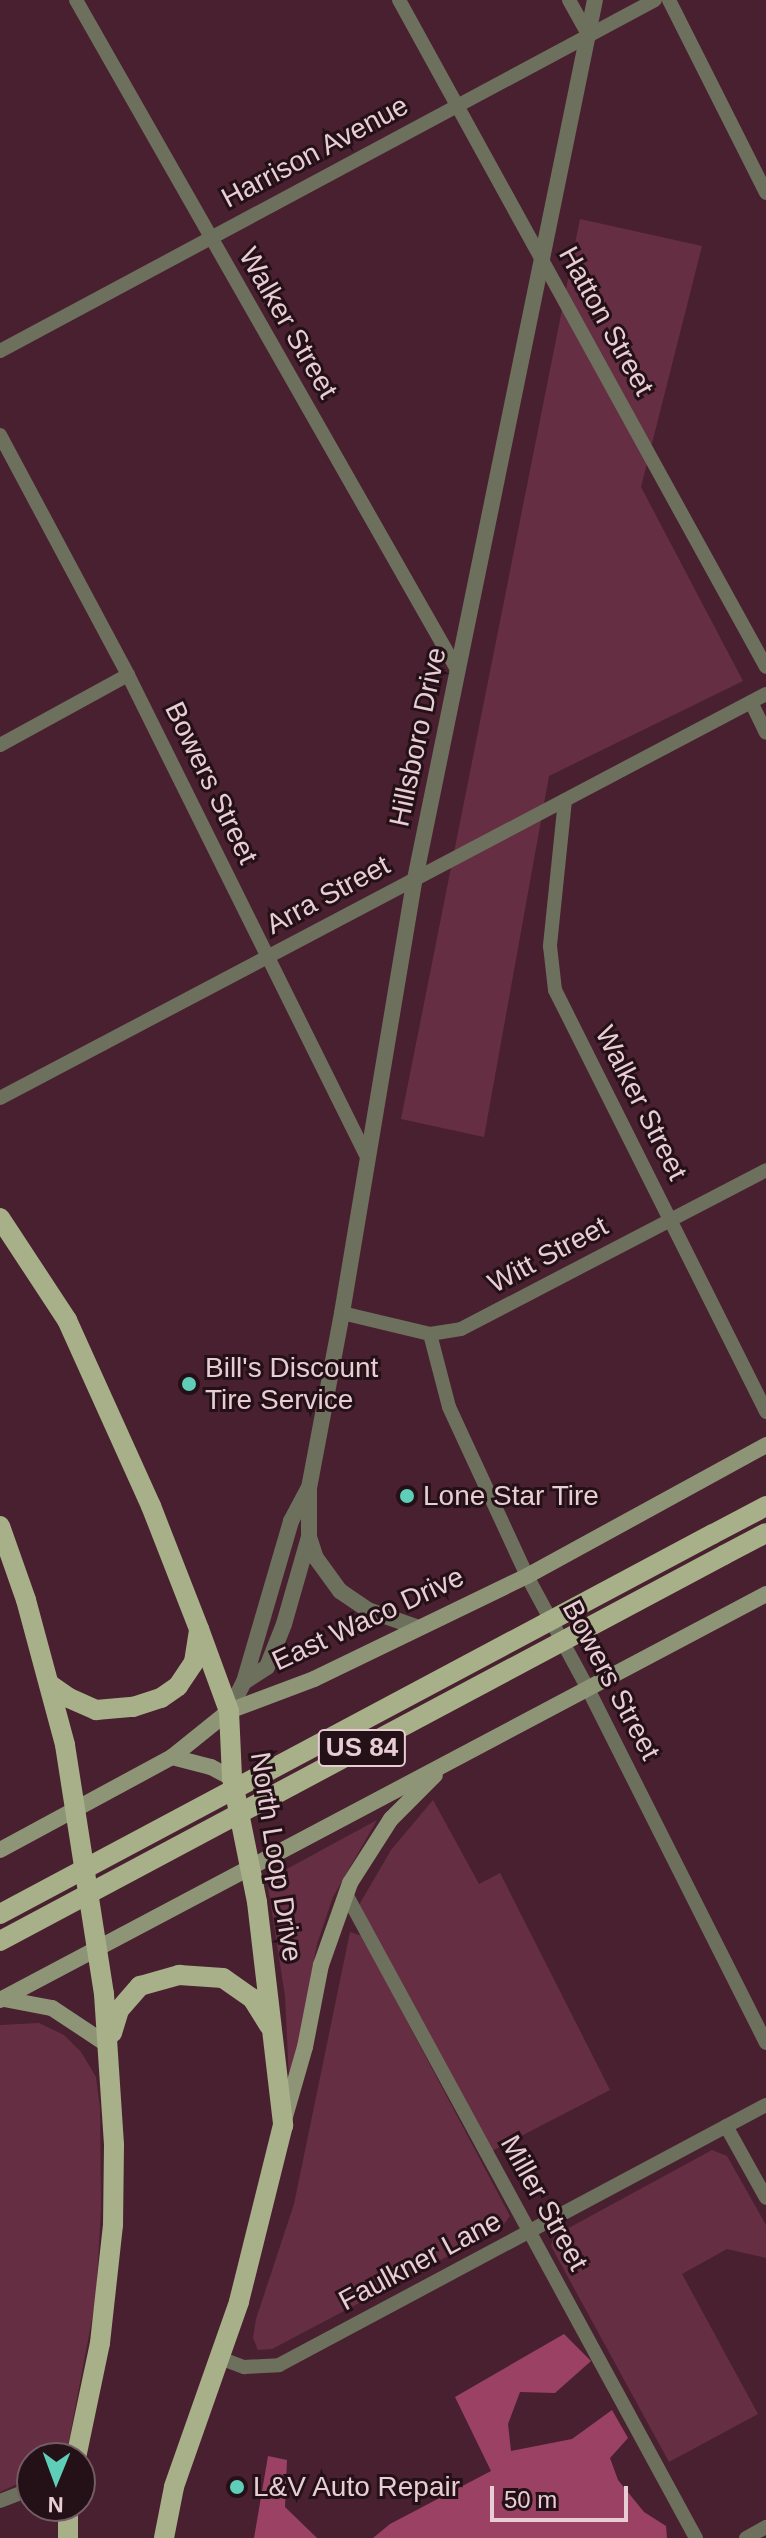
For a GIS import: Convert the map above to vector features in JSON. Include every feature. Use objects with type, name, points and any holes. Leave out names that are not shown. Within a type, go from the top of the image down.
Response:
[{"type":"main road","name":"North Loop Drive","points":[[0,1218],[67,1320],[151,1506],[229,1711],[232,1778],[250,1867],[283,2125],[239,2302],[174,2487],[164,2538]]},
{"type":"main road","name":"East Waco Drive","points":[[0,1849],[77,1811],[172,1757],[229,1711],[314,1679],[416,1627],[527,1576],[766,1445]]},
{"type":"main road","name":"US 84","points":[[0,1914],[766,1506]]},
{"type":"main road","points":[[0,1526],[49,1684],[77,1811],[99,1947],[108,2045],[114,2145],[113,2225],[100,2343],[79,2442]]},
{"type":"main road","name":"US 84","points":[[0,1941],[766,1533]]},
{"type":"main road","points":[[1,2000],[766,1594]]},
{"type":"main road","points":[[49,1684],[69,1698],[96,1710],[133,1707],[161,1698],[178,1686],[194,1662],[199,1629]]},
{"type":"main road","points":[[172,1757],[211,1767],[232,1778]]},
{"type":"main road","points":[[283,2125],[305,2047],[321,1965],[346,1894],[366,1854],[391,1819],[448,1762]]},
{"type":"main road","points":[[108,2045],[119,2010],[140,1986],[179,1975],[223,1978],[252,1998],[271,2029]]},
{"type":"main road","points":[[1,2000],[52,2008],[108,2045]]},
{"type":"street","name":"Walker Street","points":[[76,0],[209,239],[458,671]]},
{"type":"street","name":"Hatton Street","points":[[399,0],[766,667]]},
{"type":"street","points":[[569,0],[589,36]]},
{"type":"street","name":"Hillsboro Drive","points":[[244,1682],[267,1667],[284,1624],[309,1537],[309,1488],[342,1313],[415,879],[540,256],[595,0]]},
{"type":"street","name":"Harrison Avenue","points":[[0,351],[655,0]]},
{"type":"street","points":[[669,0],[764,183]]},
{"type":"street","name":"Bowers Street","points":[[0,435],[128,675],[368,1159]]},
{"type":"street","points":[[0,745],[128,675]]},
{"type":"street","name":"Arra Street","points":[[0,1098],[766,694]]},
{"type":"street","points":[[751,702],[766,733]]},
{"type":"street","name":"Walker Street","points":[[565,800],[550,946],[555,990],[766,1412]]},
{"type":"street","name":"Witt Street","points":[[342,1313],[430,1334],[461,1329],[766,1170]]},
{"type":"street","name":"Bowers Street","points":[[430,1334],[449,1407],[527,1576],[588,1689],[766,2043]]},
{"type":"street","name":"Hillsboro Drive","points":[[229,1711],[244,1682],[291,1521],[309,1488]]},
{"type":"street","points":[[309,1537],[316,1558],[340,1591],[368,1610],[416,1627]]},
{"type":"street","name":"Miller Street","points":[[346,1894],[696,2538]]},
{"type":"street","name":"Faulkner Lane","points":[[220,2358],[244,2367],[279,2365],[766,2105]]},
{"type":"street","points":[[726,2126],[766,2198]]},
{"type":"street","points":[[746,2538],[766,2527]]},
{"type":"shaded area","points":[[580,219],[702,246],[641,487],[743,681],[549,776],[484,1137],[401,1119]]},
{"type":"shaded area","points":[[433,1800],[479,1884],[500,1873],[610,2090],[492,2151],[359,1905],[391,1850]]},
{"type":"shaded area","points":[[377,1820],[333,1897],[317,1944],[293,2073],[289,2078],[285,1996],[268,1887],[274,1876]]},
{"type":"shaded area","points":[[350,1932],[362,1936],[510,2216],[501,2228],[272,2349],[258,2350],[253,2338],[256,2319],[294,2204]]},
{"type":"shaded area","points":[[39,2023],[64,2035],[81,2052],[96,2077],[100,2108],[101,2208],[96,2298],[69,2442],[16,2442],[16,2484],[0,2492],[0,2025]]},
{"type":"shaded area","points":[[712,2150],[727,2156],[766,2225],[766,2258],[727,2249],[682,2274],[758,2414],[669,2462],[551,2246],[554,2236]]},
{"type":"shaded area","points":[[564,2334],[591,2361],[555,2393],[520,2392],[508,2424],[511,2451],[572,2439],[612,2410],[628,2438],[610,2458],[618,2480],[644,2512],[666,2526],[667,2538],[373,2538],[390,2524],[491,2471],[455,2397]]},
{"type":"shaded area","points":[[268,2456],[287,2460],[285,2507],[317,2538],[254,2538]]},
{"type":"place","name":"Bill's Discount Tire Service","points":[[189,1384]]},
{"type":"place","name":"Lone Star Tire","points":[[407,1496]]},
{"type":"place","name":"L&V Auto Repair","points":[[237,2487]]}]
